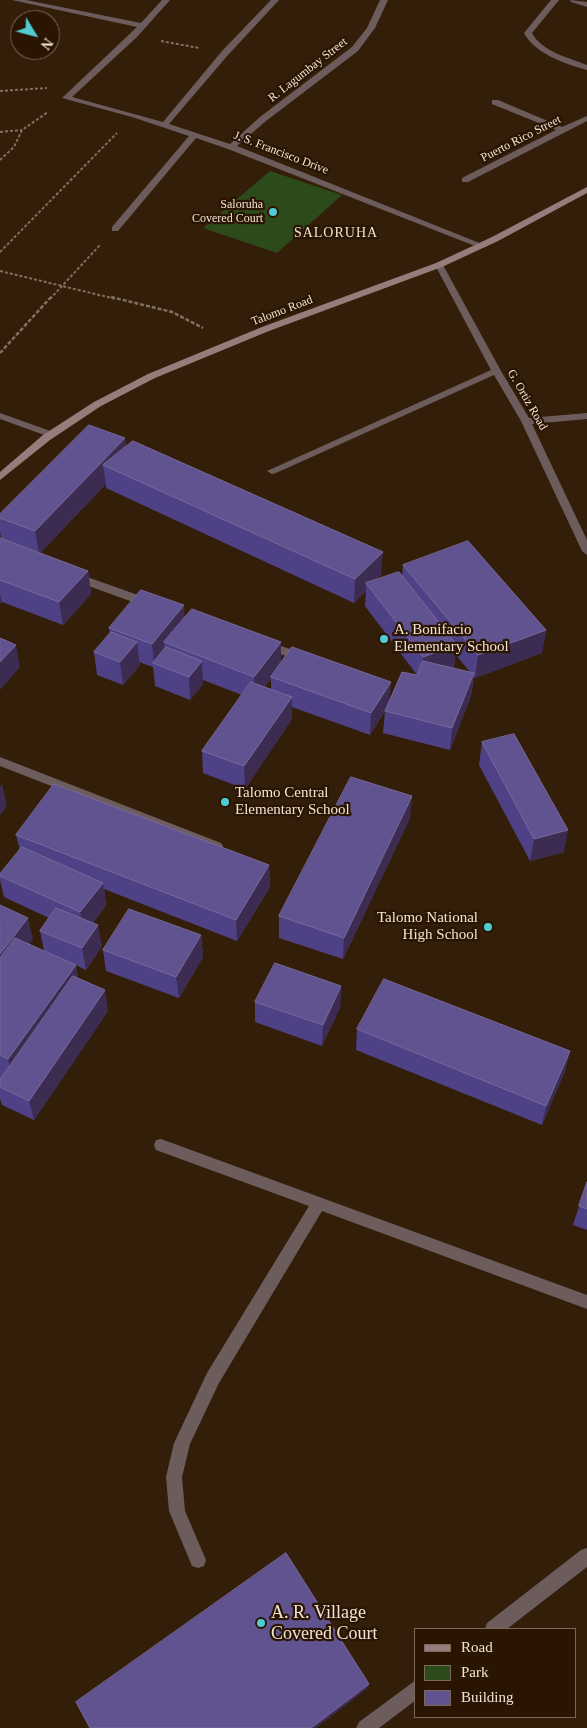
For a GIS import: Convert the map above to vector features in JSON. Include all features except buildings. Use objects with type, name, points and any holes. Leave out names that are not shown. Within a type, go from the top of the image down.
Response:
[{"type":"street","points":[[16,0],[142,26]]},
{"type":"street","points":[[66,98],[134,35],[166,0]]},
{"type":"street","points":[[165,124],[224,54],[275,0]]},
{"type":"street","name":"R. Lagumbay Street","points":[[231,147],[263,119],[355,49],[371,28],[384,0]]},
{"type":"street","points":[[555,0],[528,33],[529,40],[587,68]]},
{"type":"street","points":[[574,0],[587,5]]},
{"type":"street","name":"J. S. Francisco Drive","points":[[66,98],[135,115],[195,134],[483,246]]},
{"type":"street","points":[[494,102],[562,130]]},
{"type":"street","name":"Puerto Rico Street","points":[[465,180],[587,118]]},
{"type":"street","points":[[114,229],[195,134]]},
{"type":"street","name":"Talomo Road","points":[[0,477],[50,434],[119,391],[231,343],[439,265],[483,246],[587,190]]},
{"type":"street","name":"G. Ortiz Road","points":[[439,265],[496,371],[526,421],[587,551]]},
{"type":"street","points":[[272,470],[496,371]]},
{"type":"street","points":[[0,416],[50,434]]},
{"type":"street","points":[[526,421],[587,416]]},
{"type":"street","points":[[65,573],[158,606]]},
{"type":"street","points":[[251,640],[316,663]]},
{"type":"street","points":[[0,761],[226,849]]},
{"type":"street","points":[[161,1145],[587,1302]]},
{"type":"street","points":[[198,1560],[177,1510],[174,1477],[182,1442],[213,1378],[319,1203]]},
{"type":"street","points":[[494,1628],[587,1556]]},
{"type":"street","points":[[365,1728],[414,1691]]},
{"type":"path","points":[[134,35],[224,54]]},
{"type":"path","points":[[0,92],[78,86]]},
{"type":"path","points":[[0,160],[14,147],[22,130],[66,98]]},
{"type":"path","points":[[0,252],[135,115]]},
{"type":"path","points":[[0,132],[22,130]]},
{"type":"path","points":[[0,353],[114,229]]},
{"type":"path","points":[[0,270],[172,312],[231,343]]},
{"type":"green space","name":"Saloruha Covered Court","points":[[270,171],[342,195],[277,253],[203,228]]},
{"type":"place","name":"Saloruha Covered Court","points":[[273,212]]},
{"type":"place","name":"A. Bonifacio Elementary School","points":[[384,639]]},
{"type":"place","name":"Talomo Central Elementary School","points":[[225,802]]},
{"type":"place","name":"Talomo National High School","points":[[488,927]]},
{"type":"place","name":"A. R. Village Covered Court","points":[[261,1623]]},
{"type":"district","name":"SALORUHA","points":[[336,233]]}]
